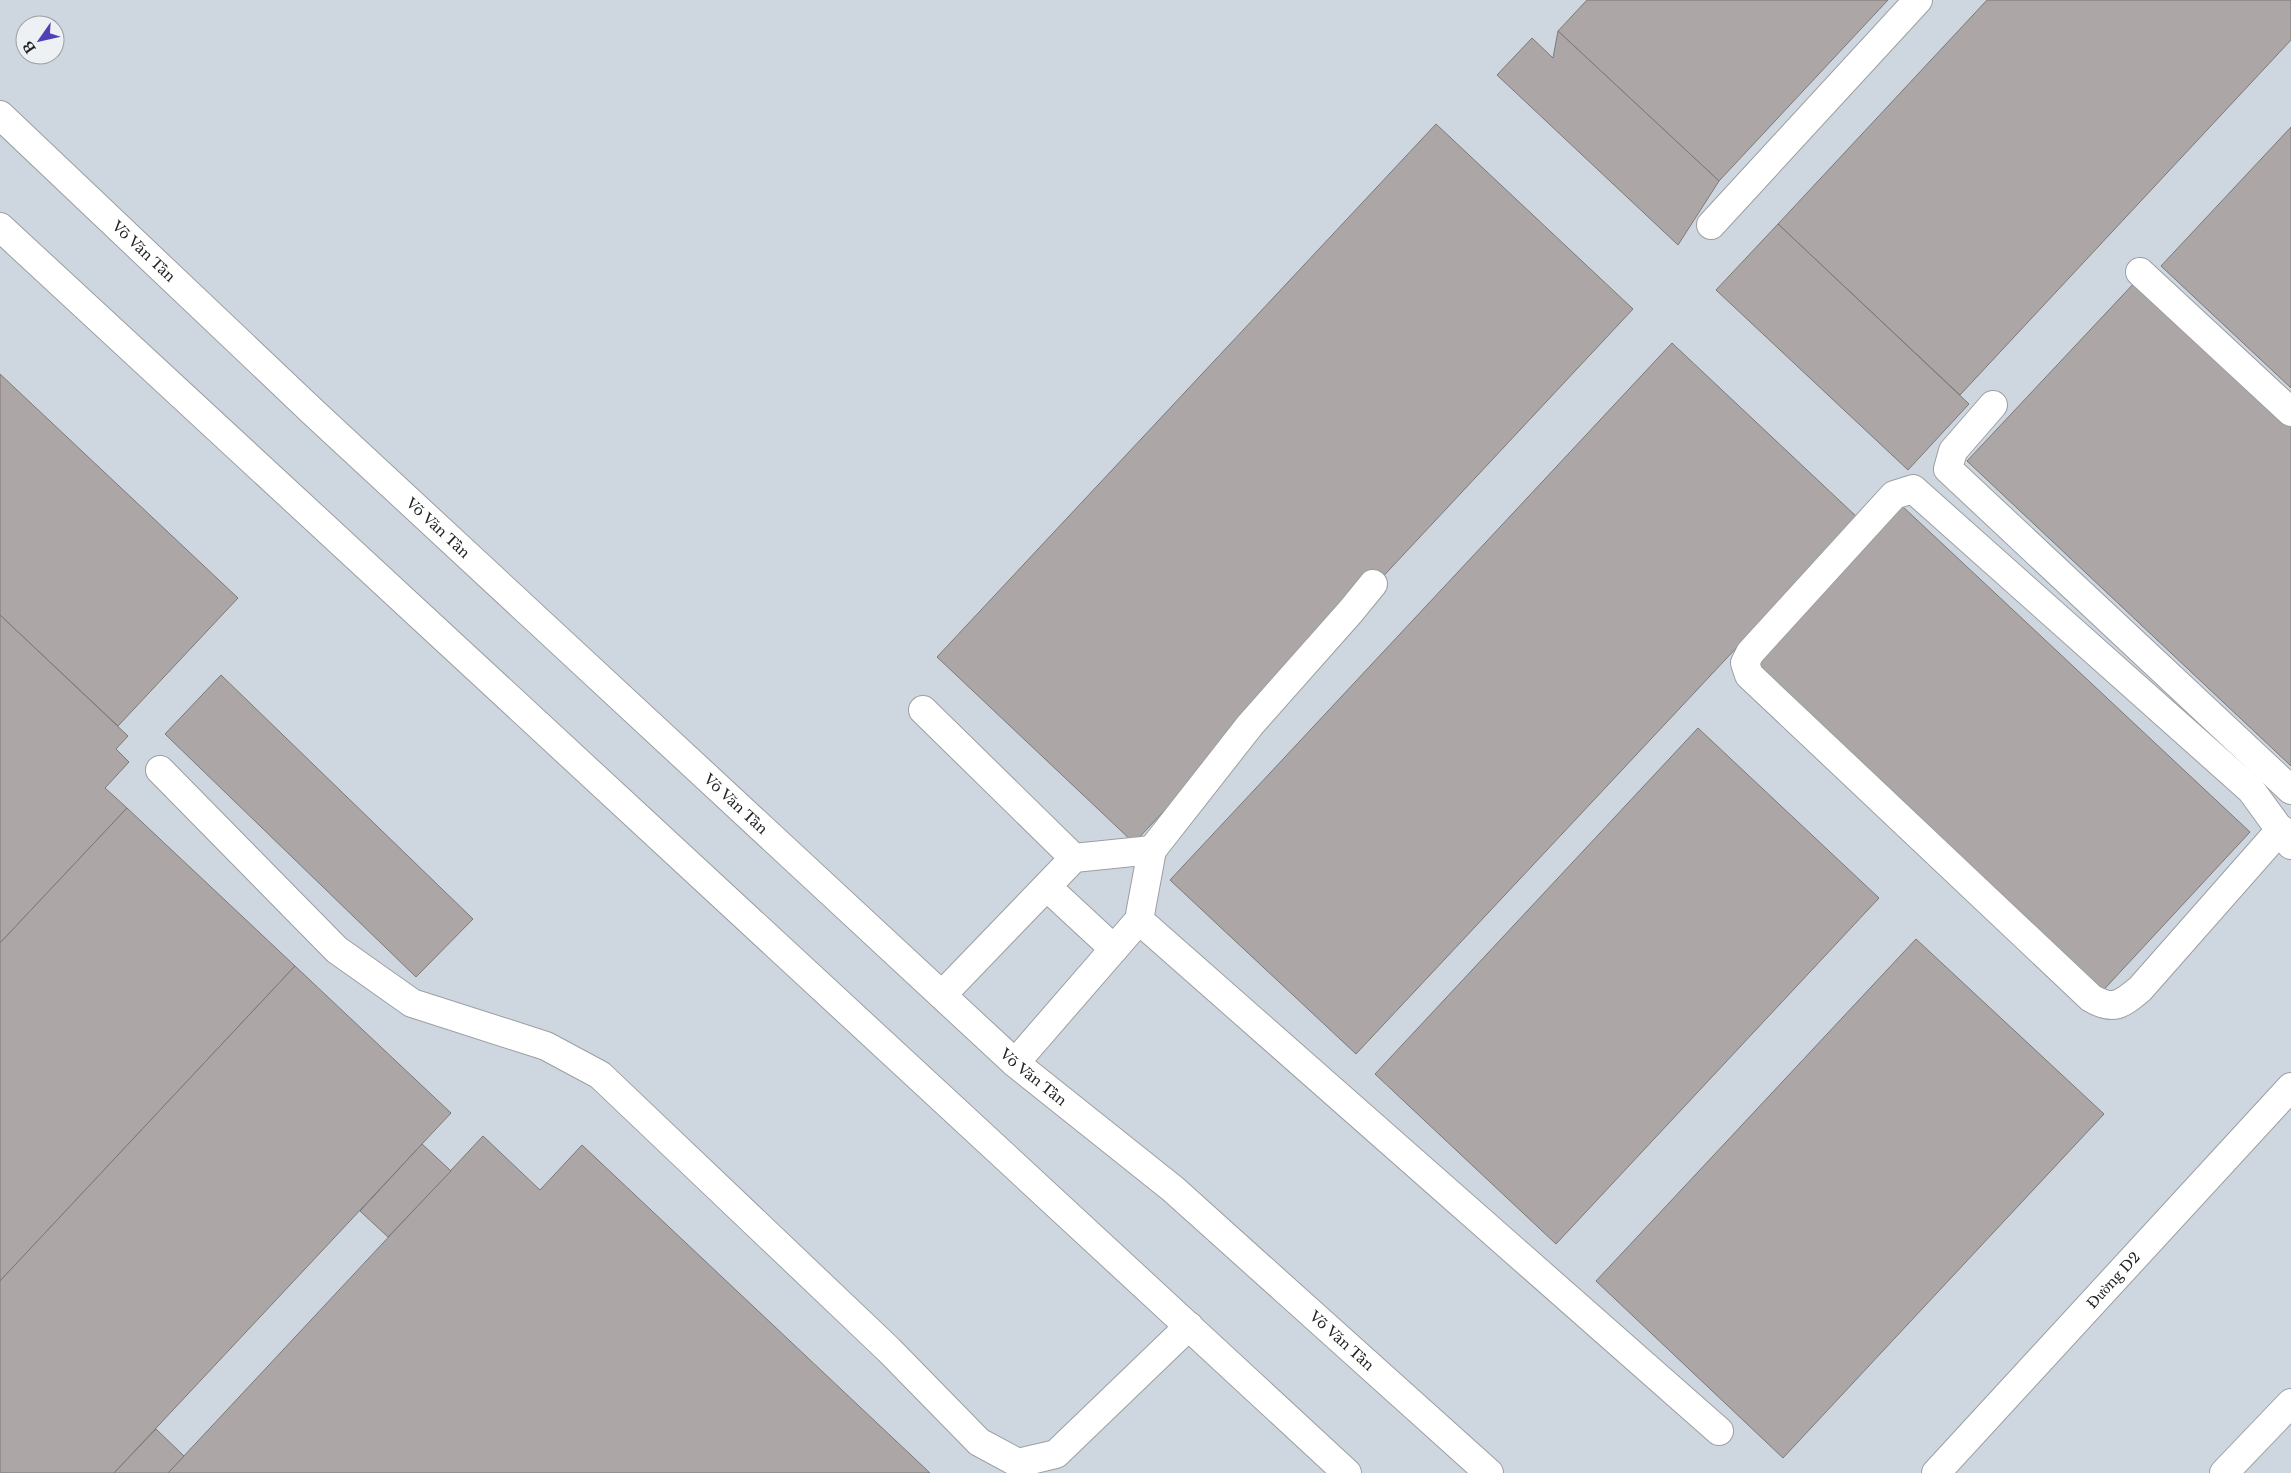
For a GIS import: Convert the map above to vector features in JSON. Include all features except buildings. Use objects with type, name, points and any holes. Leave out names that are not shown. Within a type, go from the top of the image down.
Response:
[{"type":"street","points":[[1711,225],[1918,0]]},
{"type":"street","name":"Võ Văn Tần","points":[[0,115],[314,412],[1015,1063],[1174,1189],[1489,1473]]},
{"type":"street","points":[[0,227],[1347,1473]]},
{"type":"street","points":[[2140,272],[2291,412]]},
{"type":"street","points":[[1993,405],[1953,451],[1948,469],[2291,790]]},
{"type":"street","points":[[1913,489],[2251,790],[2286,837],[2140,990],[2125,1002],[2115,1006],[2103,1005],[2091,998],[1756,682],[1749,675],[1745,663],[1750,653],[1894,495],[1913,489]]},
{"type":"street","points":[[1015,1063],[1139,920],[1152,850],[1250,725],[1373,584]]},
{"type":"street","points":[[923,710],[1074,858]]},
{"type":"street","points":[[160,770],[337,950],[412,1003],[546,1046],[600,1075],[890,1350],[979,1442],[1018,1463],[1056,1454],[1189,1326]]},
{"type":"street","points":[[942,995],[1074,858],[1152,850]]},
{"type":"street","points":[[1047,887],[1114,949]]},
{"type":"street","points":[[1139,920],[1719,1431]]},
{"type":"street","name":"Đường D2","points":[[1936,1473],[2291,1087]]},
{"type":"street","points":[[2224,1473],[2291,1403]]},
{"type":"shaded area","points":[[0,0],[2291,0],[2291,1473],[0,1473]]}]
